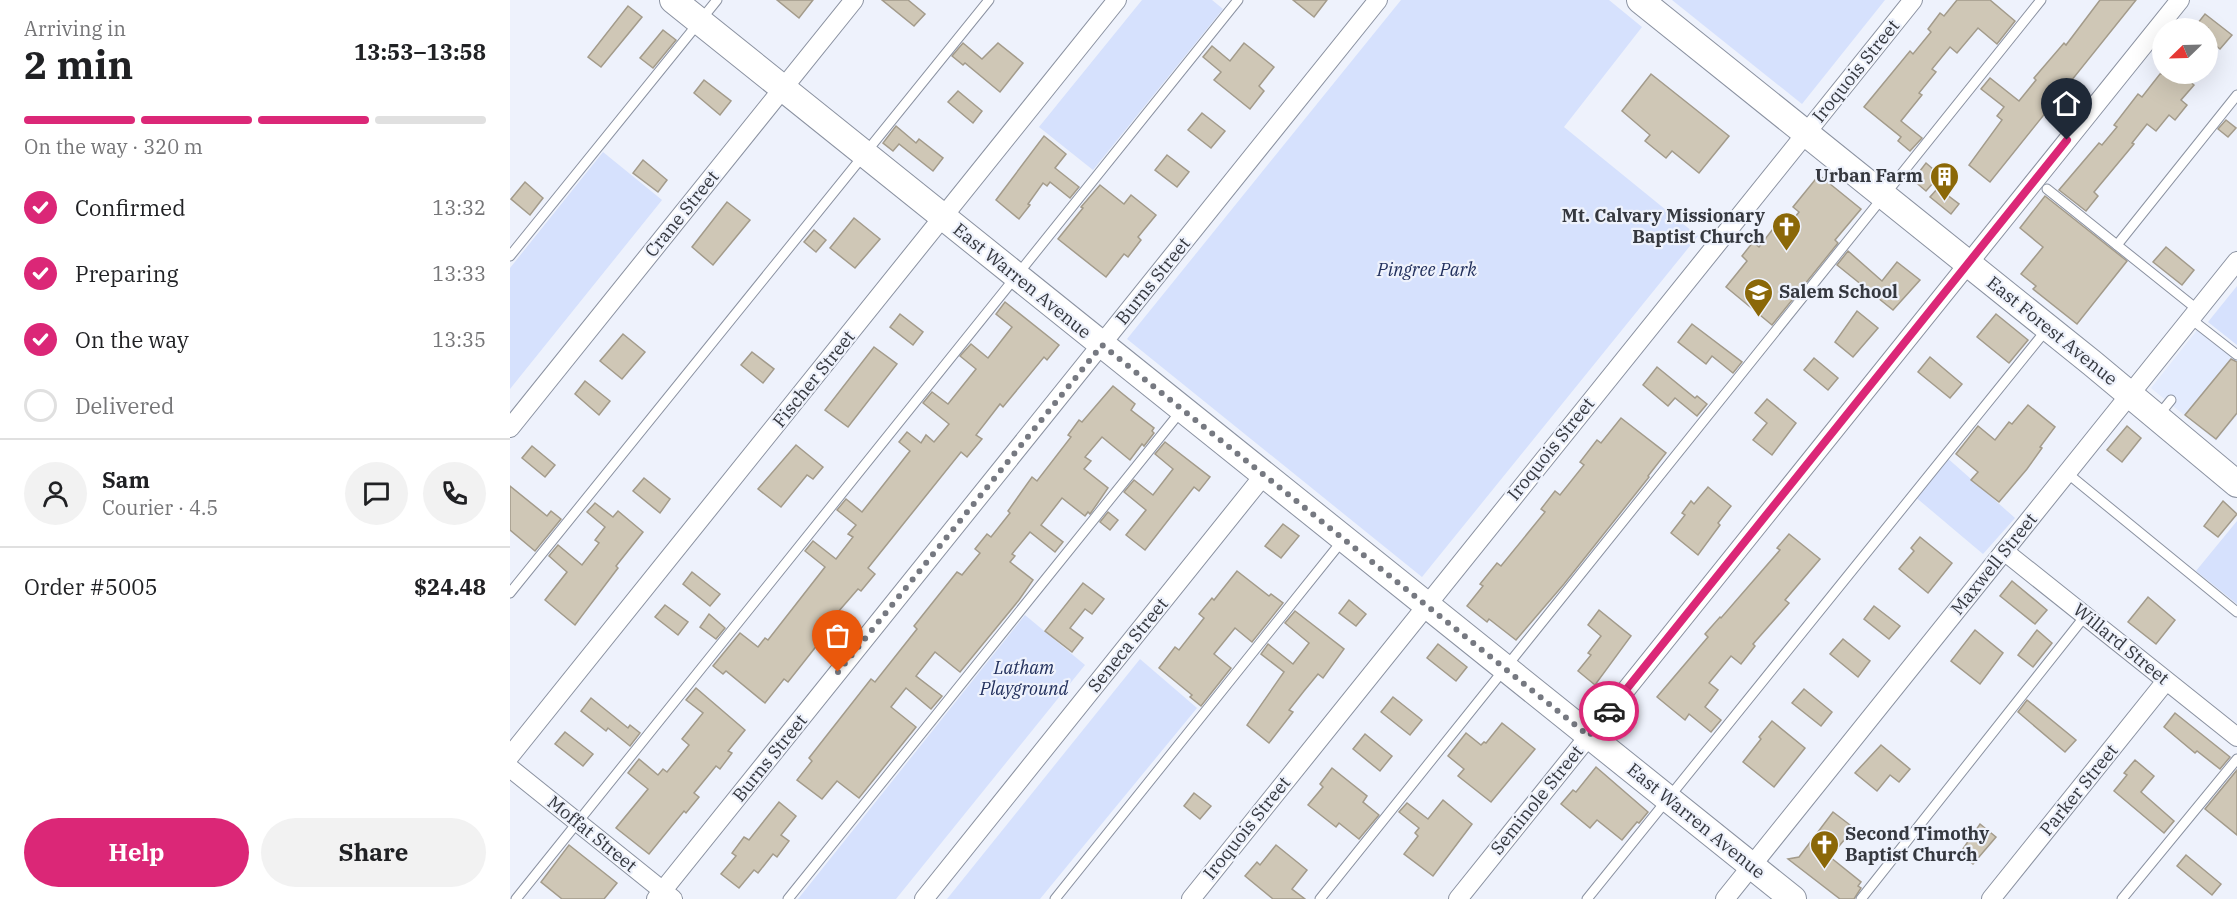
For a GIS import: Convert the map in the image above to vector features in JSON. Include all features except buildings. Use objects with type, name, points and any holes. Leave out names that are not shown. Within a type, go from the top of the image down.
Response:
[{"type":"main road","name":"East Warren Avenue","points":[[673,0],[1793,899]]},
{"type":"main road","name":"East Forest Avenue","points":[[1640,0],[2130,395],[2164,409],[2237,484]]},
{"type":"street","name":"Crane Street","points":[[510,428],[854,0]]},
{"type":"street","name":"Fischer Street","points":[[510,756],[1117,0]]},
{"type":"street","name":"Burns Street","points":[[664,896],[1378,0]]},
{"type":"street","name":"Iroquois Street","points":[[1191,899],[1912,0]]},
{"type":"street","name":"Seminole Street","points":[[1458,899],[2180,0]]},
{"type":"street","name":"Maxwell Street","points":[[1725,899],[2237,261]]},
{"type":"street","name":"Seneca Street","points":[[924,899],[1264,475]]},
{"type":"street","name":"Willard Street","points":[[2004,551],[2237,737]]},
{"type":"street","name":"Parker Street","points":[[1991,899],[2166,681]]},
{"type":"street","name":"Moffat Street","points":[[510,768],[578,822],[664,896]]},
{"type":"lane","points":[[510,256],[717,0]]},
{"type":"lane","points":[[510,592],[989,0]]},
{"type":"lane","points":[[516,899],[1238,0]]},
{"type":"lane","points":[[1320,899],[2041,0]]},
{"type":"lane","points":[[2117,245],[2237,95]]},
{"type":"lane","points":[[2047,189],[2117,245],[2194,314],[2216,342],[2237,355]]},
{"type":"lane","points":[[1587,899],[2048,327]]},
{"type":"lane","points":[[788,899],[1182,409]]},
{"type":"lane","points":[[2067,473],[2237,612]]},
{"type":"lane","points":[[1055,899],[1344,539]]},
{"type":"lane","points":[[1861,899],[2085,616]]},
{"type":"lane","points":[[2122,899],[2237,759]]},
{"type":"shaded area","points":[[2198,329],[2237,361],[2237,415],[2216,441],[2151,388]]},
{"type":"green space","points":[[1142,0],[1212,0],[1223,9],[1093,170],[1039,127]]},
{"type":"green space","name":"Pingree Park","points":[[1401,0],[1609,0],[1642,27],[1564,127],[1698,236],[1422,577],[1127,339]]},
{"type":"green space","points":[[1672,0],[1885,0],[1802,104]]},
{"type":"green space","points":[[603,152],[662,200],[510,389],[510,268]]},
{"type":"green space","points":[[2237,286],[2237,345],[2208,322]]},
{"type":"green space","points":[[1945,456],[2015,518],[1983,554],[1913,495]]},
{"type":"green space","points":[[2237,521],[2237,604],[2196,571]]},
{"type":"green space","name":"Latham Playground","points":[[1025,615],[1085,665],[896,899],[798,899]]},
{"type":"green space","name":"Latham Playground","points":[[1140,659],[1197,708],[1040,899],[947,899]]},
{"type":"way so far","points":[[838,672],[1102,345],[1589,736],[1609,711]]},
{"type":"place","name":"Urban Farm","points":[[1944,202]]},
{"type":"place","name":"Mt. Calvary Missionary Baptist Church","points":[[1786,252]]},
{"type":"place","name":"Salem School","points":[[1758,318]]},
{"type":"place","name":"Second Timothy Baptist Church","points":[[1824,870]]},
{"type":"route","points":[[1609,711],[2067,140]]}]
